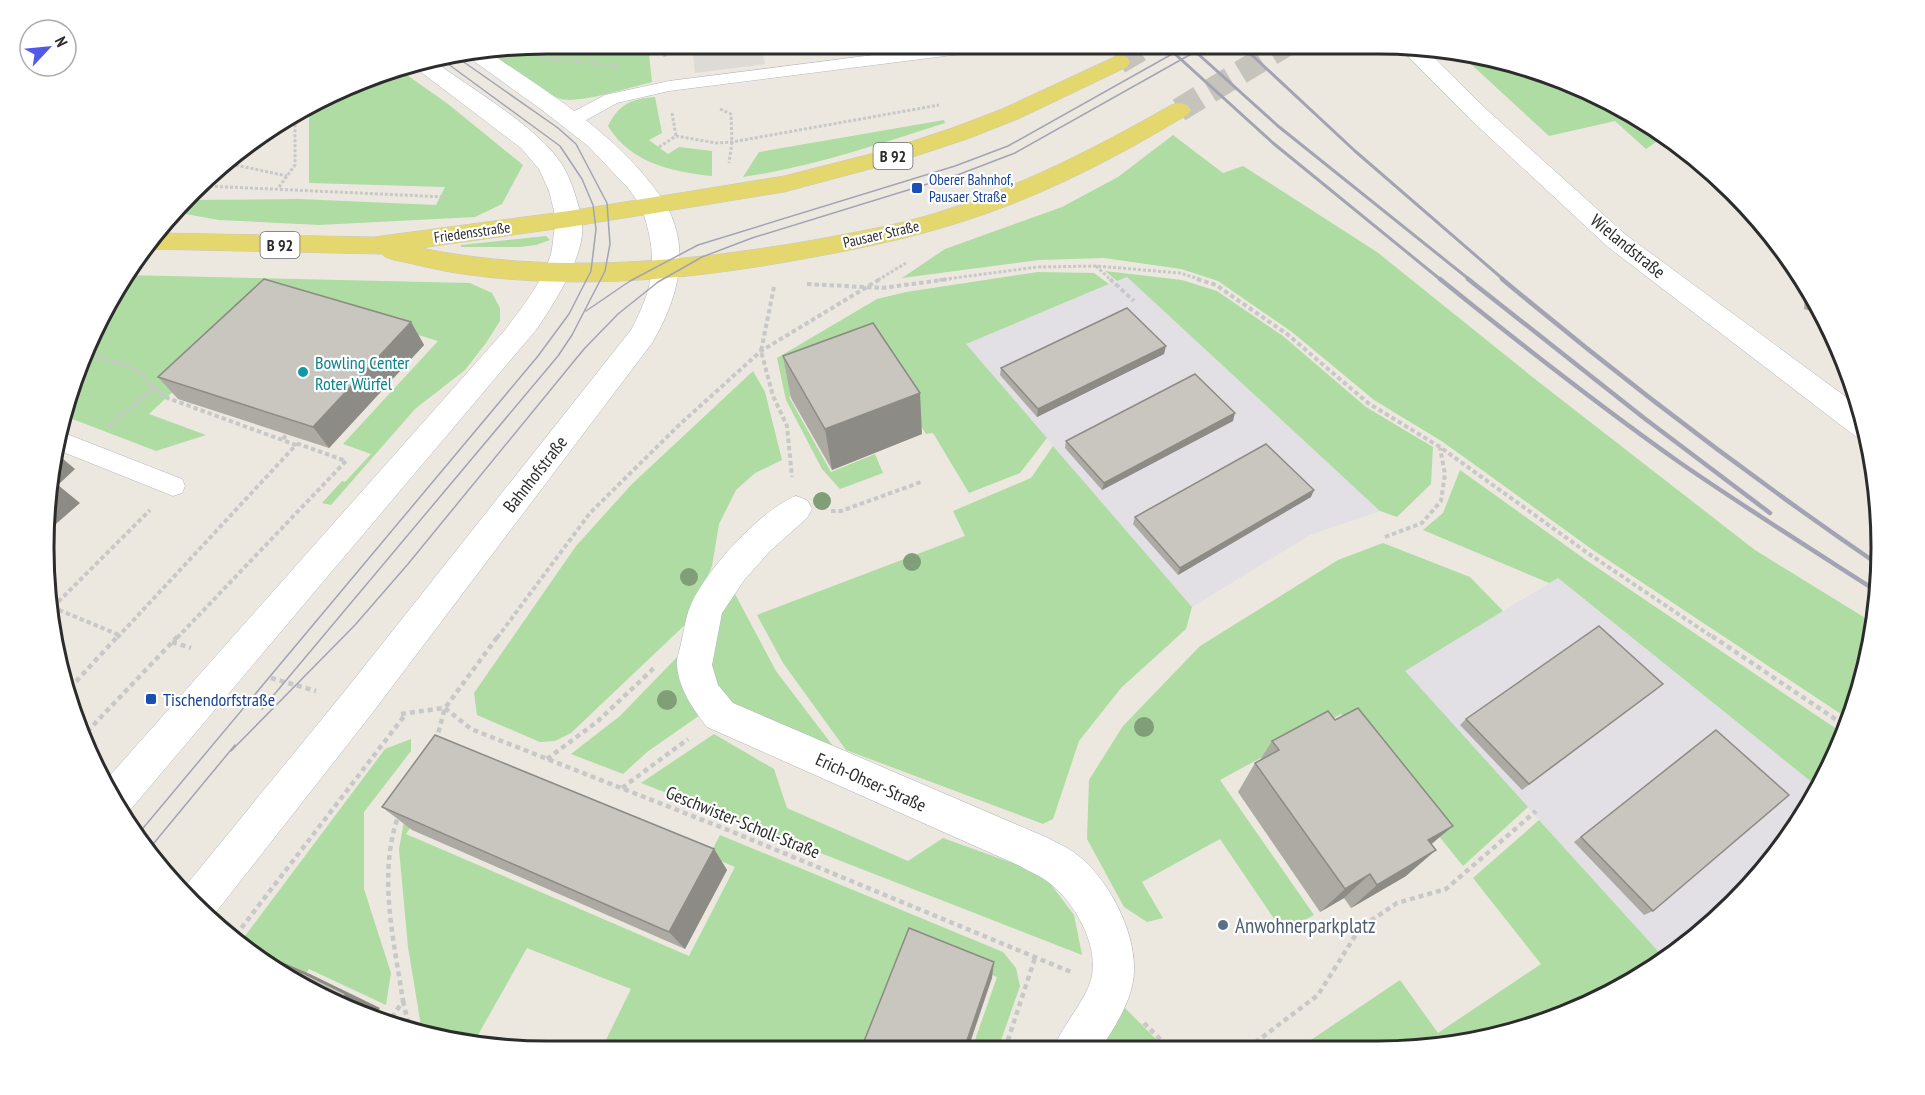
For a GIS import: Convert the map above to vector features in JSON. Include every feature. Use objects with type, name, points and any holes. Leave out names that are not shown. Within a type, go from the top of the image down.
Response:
[{"type":"main road","name":"B 92","points":[[569,219],[784,184],[895,155],[1010,114],[1119,62]]},
{"type":"main road","name":"Pausaer Straße","points":[[560,272],[668,268],[762,258],[909,229],[982,206],[1070,169],[1179,110]]},
{"type":"main road","name":"Friedensstraße","points":[[160,242],[374,246],[569,219]]},
{"type":"main road","name":"Friedensstraße","points":[[374,246],[472,266],[560,272]]},
{"type":"street","name":"Wielandstraße","points":[[1419,56],[1478,114],[1617,241],[1854,419]]},
{"type":"street","name":"Bahnhofstraße","points":[[201,898],[357,704],[642,336],[659,306],[668,268],[665,243],[654,206],[639,182],[621,162],[572,120],[482,58]]},
{"type":"street","points":[[120,793],[516,337],[560,272],[569,237],[569,219],[562,191],[550,166],[530,143],[429,69]]},
{"type":"street","name":"Erich-Ohser-Straße","points":[[796,509],[758,541],[733,569],[706,609],[694,665],[703,694],[720,715],[1034,852],[1066,871],[1090,898],[1107,929],[1113,969],[1110,987],[1080,1041]]},
{"type":"lane","points":[[572,120],[610,99],[669,86],[921,54]]},
{"type":"lane","points":[[65,443],[173,486]]},
{"type":"path","points":[[535,58],[622,66]]},
{"type":"path","points":[[669,86],[731,114],[732,142],[729,163]]},
{"type":"path","points":[[658,147],[676,136],[716,143],[732,142],[939,105]]},
{"type":"path","points":[[672,113],[676,136]]},
{"type":"path","points":[[279,188],[295,165],[295,124]]},
{"type":"path","points":[[236,165],[287,176]]},
{"type":"path","points":[[212,186],[446,197]]},
{"type":"path","points":[[433,750],[445,708],[590,513],[678,426],[761,351],[913,260]]},
{"type":"path","points":[[1096,266],[1134,301]]},
{"type":"path","points":[[798,284],[882,288],[1037,267],[1096,266],[1180,273],[1216,285],[1287,334],[1368,403],[1440,447],[1589,555],[1839,722]]},
{"type":"path","points":[[774,283],[761,351],[773,396],[787,426],[796,509],[841,511],[921,483]]},
{"type":"path","points":[[74,684],[296,445],[162,396],[156,386],[133,367],[94,355]]},
{"type":"path","points":[[105,429],[156,386]]},
{"type":"path","points":[[89,729],[346,461],[281,439],[286,434]]},
{"type":"path","points":[[1385,537],[1422,523],[1441,501],[1445,474],[1440,447]]},
{"type":"path","points":[[57,602],[173,486]]},
{"type":"path","points":[[58,609],[119,635]]},
{"type":"path","points":[[548,759],[598,721],[702,622]]},
{"type":"path","points":[[172,642],[234,662],[270,678],[284,680],[357,704],[405,714],[445,708]]},
{"type":"path","name":"Geschwister-Scholl-Straße","points":[[445,708],[471,729],[728,830],[1035,957],[1008,1041]]},
{"type":"path","points":[[238,932],[405,714]]},
{"type":"path","points":[[622,788],[720,715]]},
{"type":"path","points":[[1257,1041],[1318,994],[1360,928],[1397,903],[1446,889],[1536,812]]},
{"type":"path","points":[[400,813],[394,823],[388,883],[403,1000],[408,1020]]},
{"type":"path","points":[[393,1016],[403,1000]]},
{"type":"shaded area","points":[[693,54],[763,54],[765,64],[695,73]]},
{"type":"shaded area","points":[[1127,277],[1380,511],[1310,535],[1192,607],[965,344]]},
{"type":"shaded area","points":[[1558,578],[1811,782],[1788,822],[1749,873],[1703,919],[1659,953],[1404,671]]},
{"type":"green space","points":[[548,54],[649,54],[652,82],[619,91],[569,100],[552,96],[496,57]]},
{"type":"green space","points":[[1469,62],[1536,80],[1566,92],[1624,120],[1658,141],[1646,149],[1615,121],[1549,136]]},
{"type":"green space","points":[[407,75],[448,104],[523,165],[502,204],[475,217],[319,225],[219,220],[184,214],[198,200],[299,199],[436,205],[445,187],[309,183],[309,116],[359,92]]},
{"type":"green space","points":[[655,97],[662,133],[649,140],[668,154],[679,147],[712,151],[712,176],[682,172],[654,163],[640,157],[617,139],[608,126],[617,112],[632,101]]},
{"type":"green space","points":[[944,120],[945,123],[845,154],[769,173],[743,177],[759,152]]},
{"type":"green space","points":[[1173,135],[1223,173],[1243,166],[1377,252],[1540,383],[1755,550],[1866,618],[1862,644],[1842,714],[1593,550],[1443,442],[1374,400],[1292,332],[1218,281],[1181,269],[1104,258],[1039,260],[902,278],[945,249],[1062,207],[1118,177]]},
{"type":"green space","points":[[546,236],[550,240],[536,245],[461,247],[461,245]]},
{"type":"green space","points":[[1105,271],[1182,280],[1217,291],[1283,336],[1366,407],[1433,447],[1431,484],[1397,517],[1380,511],[1127,277],[1117,281]]},
{"type":"green space","points":[[1038,272],[1094,273],[1109,284],[966,344],[1047,438],[1020,473],[969,493],[933,433],[926,434],[880,363],[789,397],[831,472],[875,454],[883,473],[840,489],[822,469],[786,400],[777,358],[877,299],[906,292]]},
{"type":"green space","points":[[136,275],[470,283],[492,293],[500,308],[500,321],[465,370],[415,409],[331,505],[322,503],[371,454],[343,444],[438,341],[280,292],[149,414],[206,435],[156,451],[71,419],[80,389],[105,329]]},
{"type":"green space","points":[[753,371],[765,392],[782,460],[755,473],[736,490],[719,524],[712,566],[690,620],[571,733],[555,741],[540,742],[477,715],[474,693],[576,546],[632,484]]},
{"type":"green space","points":[[1053,446],[1192,607],[1186,629],[1121,688],[1079,741],[1053,819],[1043,824],[846,750],[783,663],[757,615],[965,536],[953,511],[1031,478]]},
{"type":"green space","points":[[1460,470],[1586,560],[1836,729],[1811,782],[1558,578],[1549,583],[1423,530],[1443,513]]},
{"type":"green space","points":[[1383,543],[1470,577],[1503,611],[1405,671],[1528,807],[1463,866],[1341,714],[1220,780],[1314,915],[1283,932],[1220,839],[1142,882],[1163,918],[1147,922],[1124,907],[1087,839],[1089,780],[1123,726],[1200,646],[1338,560]]},
{"type":"green space","points":[[735,594],[776,671],[836,750],[761,722],[721,695],[711,667],[721,614]]},
{"type":"green space","points":[[680,654],[700,715],[647,752],[623,774],[571,754],[620,716]]},
{"type":"green space","points":[[714,734],[774,769],[787,808],[908,861],[943,838],[1043,874],[1074,915],[1082,955],[641,783]]},
{"type":"green space","points":[[411,739],[411,751],[364,812],[364,889],[391,973],[386,1005],[309,969],[304,977],[244,937],[385,749]]},
{"type":"green space","points":[[461,755],[406,834],[689,956],[735,867],[709,856],[720,835],[1003,952],[1016,968],[1020,986],[1001,1041],[975,1041],[997,977],[910,942],[870,1041],[605,1041],[631,989],[527,948],[477,1036],[421,1024],[408,947],[399,849],[406,810]]},
{"type":"green space","points":[[1539,820],[1659,953],[1624,975],[1566,1003],[1536,1015],[1474,1032],[1410,1040],[1309,1041],[1400,980],[1438,1033],[1541,964],[1473,878]]},
{"type":"green space","points":[[1120,1003],[1158,1041],[1102,1041]]},
{"type":"building","name":"Bowling Center Roter Würfel","points":[[264,279],[411,322],[313,427],[158,377]]},
{"type":"building","points":[[1127,308],[1166,346],[1038,409],[1001,368]]},
{"type":"building","points":[[873,323],[920,393],[825,429],[783,356]]},
{"type":"building","points":[[1195,374],[1235,413],[1104,483],[1066,441]]},
{"type":"building","points":[[1266,444],[1314,490],[1180,568],[1135,517]]},
{"type":"building","points":[[1599,626],[1663,684],[1529,784],[1466,719]]},
{"type":"building","points":[[1358,708],[1453,826],[1428,840],[1436,850],[1377,885],[1370,874],[1345,889],[1255,763],[1279,750],[1272,741],[1328,711],[1335,720]]},
{"type":"building","points":[[1716,730],[1789,795],[1653,911],[1581,837]]},
{"type":"building","points":[[435,735],[714,849],[669,932],[382,807]]},
{"type":"building","points":[[909,928],[994,962],[967,1041],[864,1041]]},
{"type":"building","points":[[277,960],[346,994],[344,997],[329,990]]},
{"type":"tunnel","points":[[1119,62],[1133,54]]},
{"type":"tunnel","points":[[1179,110],[1271,54]]},
{"type":"tram line","points":[[586,311],[630,281],[698,245],[955,166],[1008,146],[1172,54]]},
{"type":"tram line","points":[[231,751],[355,625],[408,564],[584,349],[618,314],[658,282],[702,257],[752,238],[960,174],[1015,153],[1191,54]]},
{"type":"tram line","points":[[262,709],[558,356],[572,335],[605,271],[610,244],[607,203],[576,144],[558,128],[463,61]]},
{"type":"tram line","points":[[142,829],[538,356],[569,314],[591,271],[596,229],[593,205],[582,179],[560,146],[448,64]]},
{"type":"tram line","points":[[153,844],[235,745]]},
{"type":"railway","points":[[1175,54],[1273,143],[1441,280]]},
{"type":"railway","points":[[1198,54],[1278,126],[1470,280]]},
{"type":"railway","points":[[1251,54],[1355,151],[1504,280]]},
{"type":"railway","points":[[1440,279],[1618,418],[1679,462],[1869,586]]},
{"type":"railway","points":[[1468,279],[1644,418],[1770,513]]},
{"type":"railway","points":[[1502,279],[1687,426],[1871,559]]},
{"type":"place","name":"Oberer Bahnhof, Pausaer Straße","points":[[917,188]]},
{"type":"place","name":"Bowling Center Roter Würfel","points":[[303,372]]},
{"type":"place","name":"Tischendorfstraße","points":[[151,699]]},
{"type":"place","name":"Anwohnerparkplatz","points":[[1223,925]]}]
